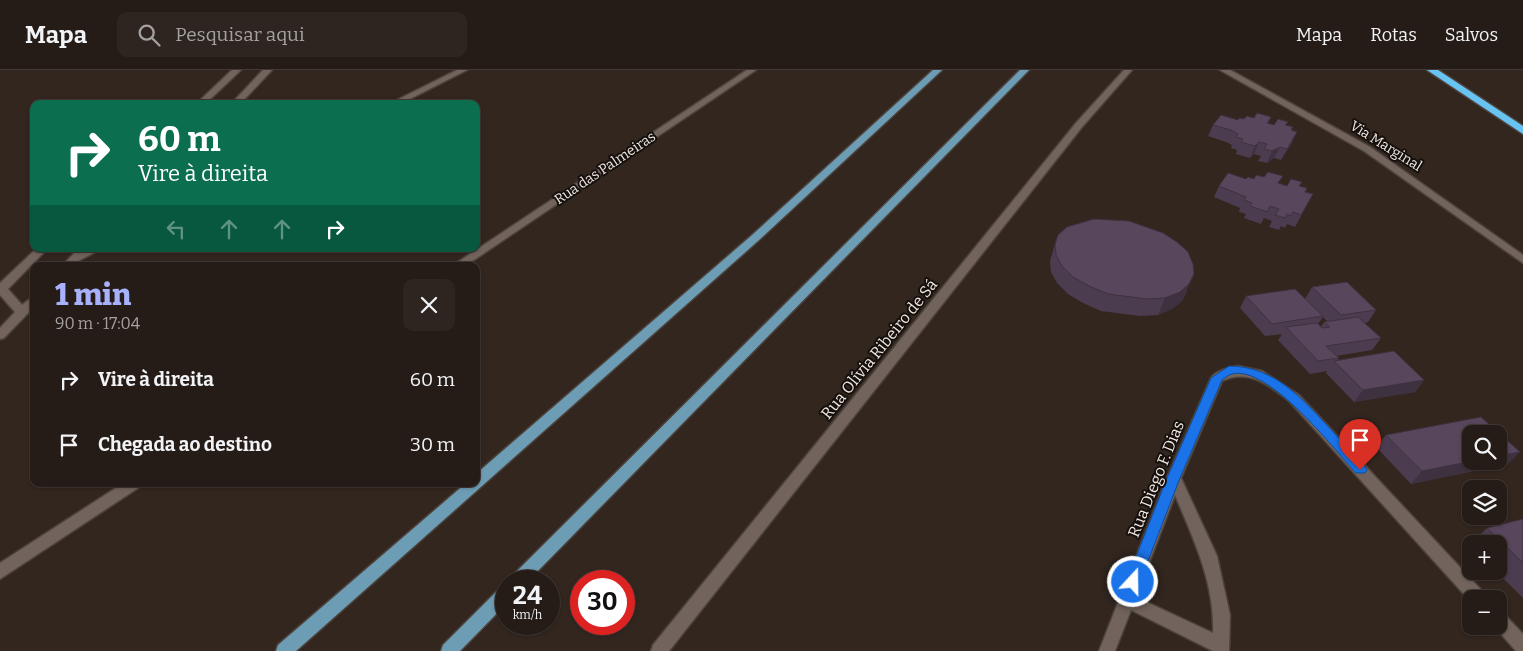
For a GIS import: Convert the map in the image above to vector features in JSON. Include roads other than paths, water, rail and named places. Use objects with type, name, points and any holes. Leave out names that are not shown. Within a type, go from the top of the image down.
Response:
[{"type":"highway","points":[[1432,70],[1523,131]]},
{"type":"main road","points":[[480,480],[748,245],[938,70]]},
{"type":"main road","points":[[529,570],[1025,70]]},
{"type":"main road","points":[[284,651],[471,487]]},
{"type":"main road","points":[[449,651],[495,604]]},
{"type":"street","points":[[204,100],[237,70]]},
{"type":"street","points":[[239,100],[268,70]]},
{"type":"street","points":[[401,100],[463,70]]},
{"type":"street","name":"Rua das Palmeiras","points":[[480,251],[752,70]]},
{"type":"street","name":"Rua Olívia Ribeiro de Sá","points":[[659,651],[1079,125],[1128,70]]},
{"type":"street","name":"Via Marginal","points":[[1224,70],[1368,149],[1523,260]]},
{"type":"street","points":[[22,312],[0,289],[39,252]]},
{"type":"street","points":[[71,262],[81,252]]},
{"type":"street","points":[[71,262],[90,252]]},
{"type":"street","name":"Rua das Palmeiras","points":[[464,262],[479,252]]},
{"type":"street","points":[[0,335],[30,304]]},
{"type":"street","name":"Rua Diego F. Dias","points":[[1107,651],[1174,478],[1217,378],[1229,370],[1246,370],[1274,382],[1294,398],[1471,590]]},
{"type":"street","points":[[1126,600],[1220,648],[1222,615],[1209,556],[1174,478]]},
{"type":"street","points":[[0,572],[128,487]]},
{"type":"street","points":[[1507,629],[1523,646]]}]
